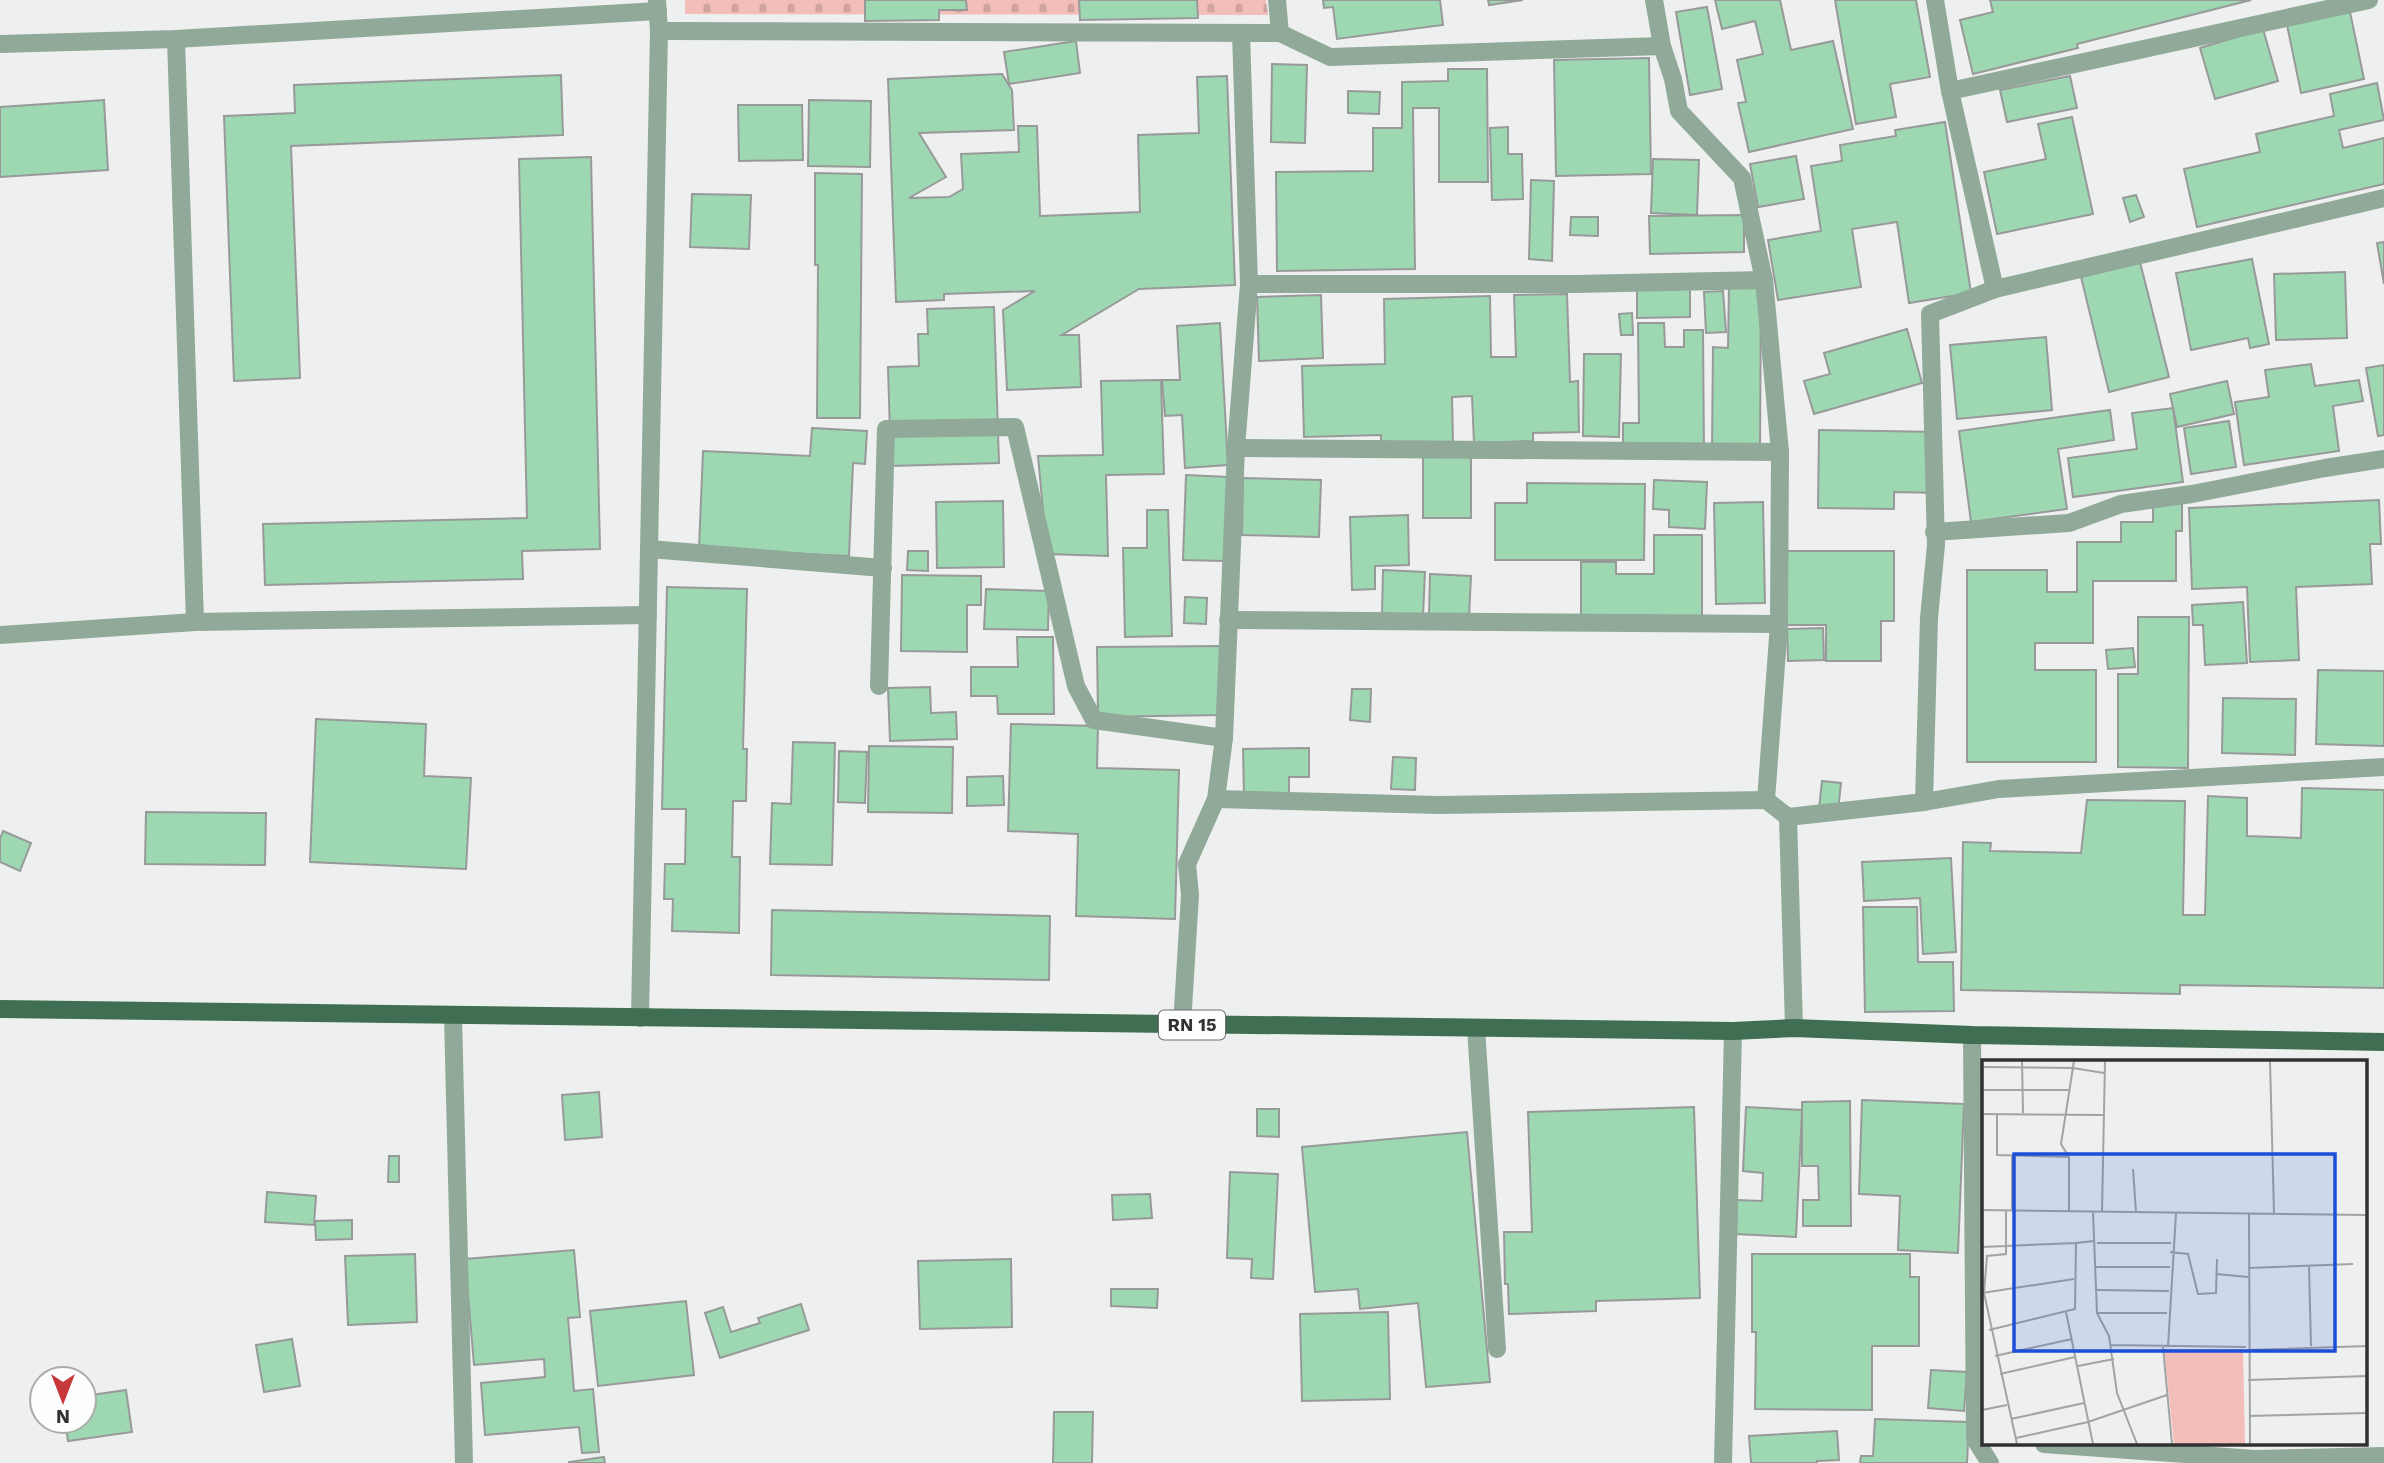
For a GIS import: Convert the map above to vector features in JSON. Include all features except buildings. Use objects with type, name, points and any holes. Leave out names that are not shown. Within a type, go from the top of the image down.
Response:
[{"type":"main road","name":"RN 15","points":[[0,1009],[1733,1031],[1794,1028],[1972,1035],[2384,1042]]},
{"type":"street","points":[[1277,0],[1280,33]]},
{"type":"street","points":[[1654,0],[1662,46],[1673,79],[1679,111],[1742,178],[1764,280],[1780,452],[1779,624],[1766,800]]},
{"type":"street","points":[[1935,0],[1950,91],[1995,289]]},
{"type":"street","points":[[1950,91],[2370,0]]},
{"type":"street","points":[[0,44],[176,40],[657,6],[659,31],[640,1018]]},
{"type":"street","points":[[659,31],[1280,33],[1330,57],[1662,46]]},
{"type":"street","points":[[1182,1025],[1191,895],[1187,864],[1216,799],[1224,738],[1236,448],[1249,284],[1241,33]]},
{"type":"street","points":[[176,40],[195,622]]},
{"type":"street","points":[[1924,802],[1929,618],[1936,545],[1930,314],[1995,289],[2384,198]]},
{"type":"street","points":[[1249,284],[1576,284],[1764,280]]},
{"type":"street","points":[[879,686],[886,429],[1015,427],[1076,686],[1094,720],[1224,738]]},
{"type":"street","points":[[1236,448],[1780,452]]},
{"type":"street","points":[[1934,532],[2069,523],[2121,504],[2192,494],[2384,459]]},
{"type":"street","points":[[649,549],[883,568]]},
{"type":"street","points":[[0,635],[195,622],[648,615]]},
{"type":"street","points":[[1228,620],[1779,624]]},
{"type":"street","points":[[1216,799],[1438,805],[1766,800],[1788,817],[1924,802],[1999,789],[2384,767]]},
{"type":"street","points":[[1788,817],[1794,1028]]},
{"type":"street","points":[[453,1016],[464,1463]]},
{"type":"street","points":[[1476,1028],[1497,1349]]},
{"type":"street","points":[[1723,1463],[1733,1031]]},
{"type":"street","points":[[1972,1035],[1979,1439]]},
{"type":"street","points":[[1982,1446],[1990,1463]]},
{"type":"street","points":[[2072,1446],[2255,1459],[2384,1456]]},
{"type":"green space","points":[[685,0],[1266,0],[1268,15],[685,14]]}]
